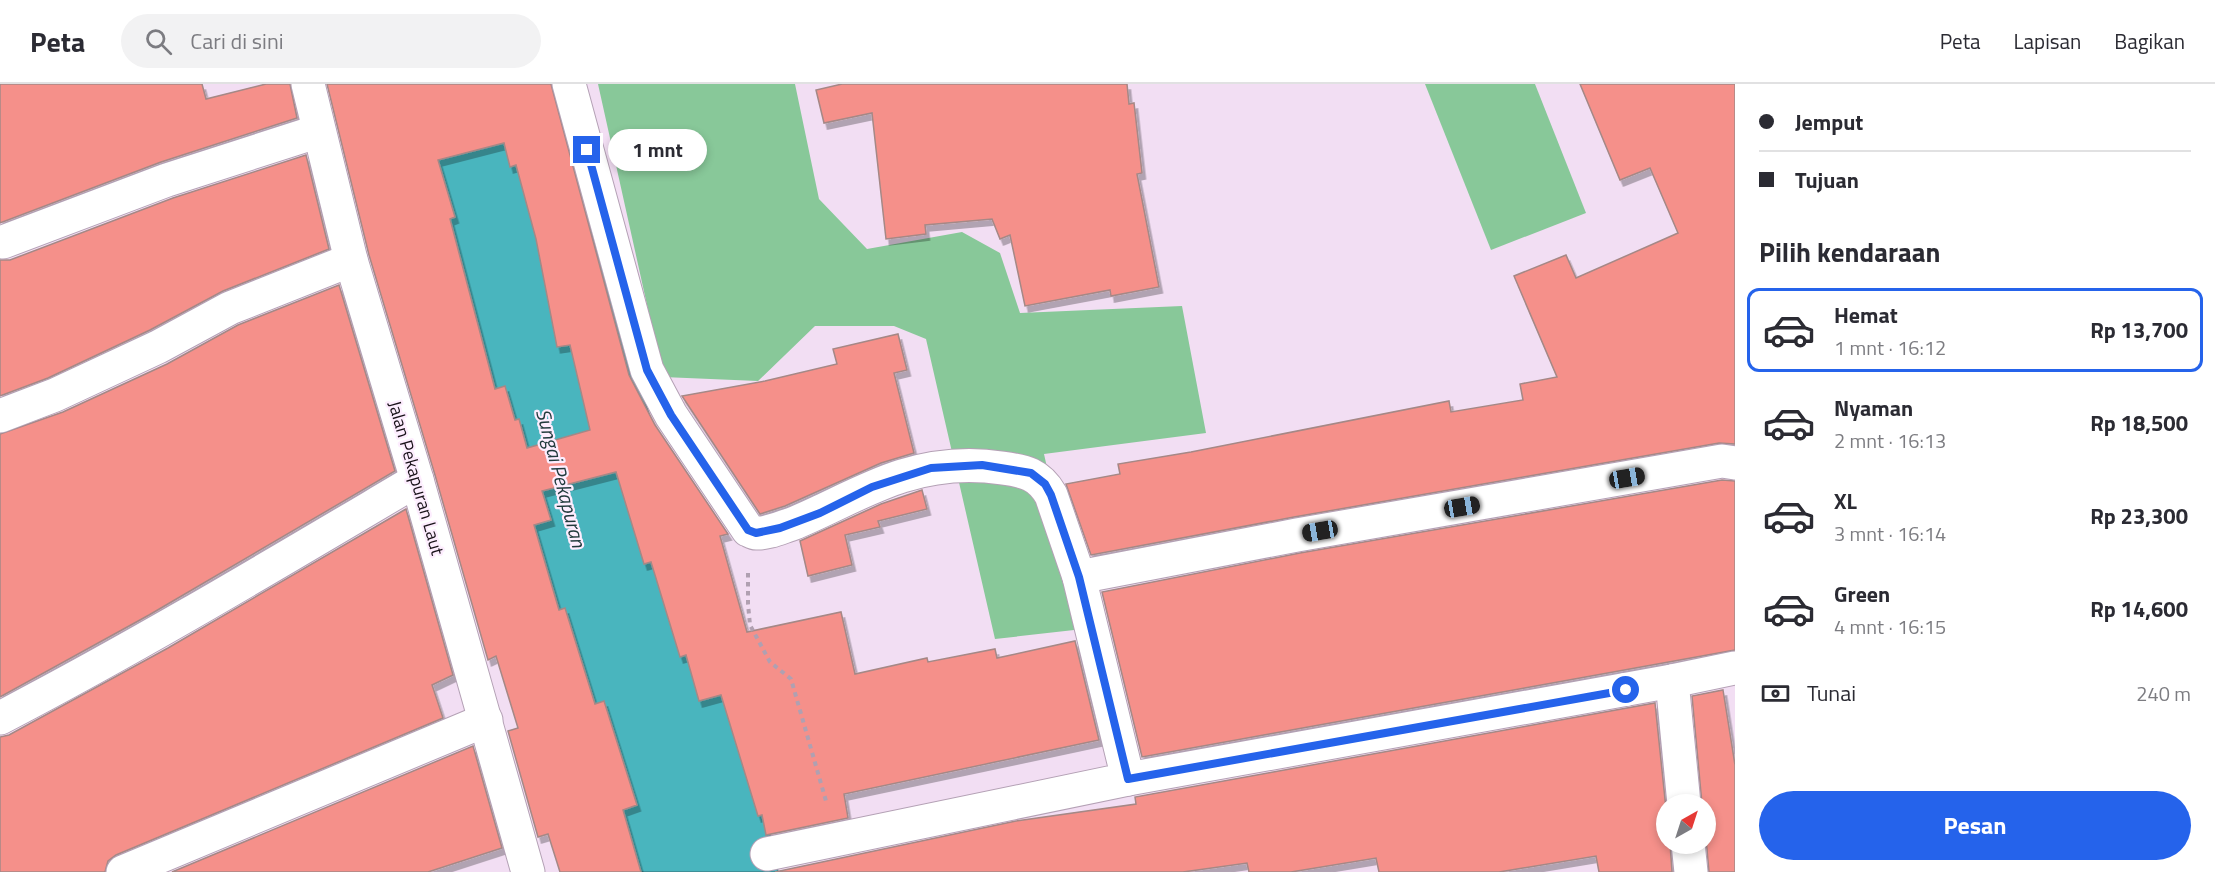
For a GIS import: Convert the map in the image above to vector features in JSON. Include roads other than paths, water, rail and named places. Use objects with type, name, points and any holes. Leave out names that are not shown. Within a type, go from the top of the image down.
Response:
[{"type":"street","name":"Jalan Pekapuran Laut","points":[[308,84],[351,260],[417,480],[528,872]]},
{"type":"street","points":[[569,84],[647,370],[671,415],[748,530],[756,533],[780,528],[820,513],[872,487],[931,468],[982,465],[1031,473],[1045,484],[1051,495],[1079,577],[1128,779]]},
{"type":"street","points":[[3,242],[167,180],[319,131]]},
{"type":"street","points":[[0,416],[56,395],[158,347],[230,308],[351,260]]},
{"type":"street","points":[[1079,577],[1297,535],[1710,463],[1727,461],[1735,463]]},
{"type":"street","points":[[0,718],[270,567],[417,480]]},
{"type":"street","points":[[767,854],[1128,779],[1735,668]]},
{"type":"street","points":[[1672,681],[1683,794]]},
{"type":"street","points":[[123,872],[486,720]]},
{"type":"street","points":[[1689,854],[1691,872]]},
{"type":"water","name":"Sungai Pekapuran","points":[[354,84],[544,84],[743,710],[778,872],[564,872]]}]
